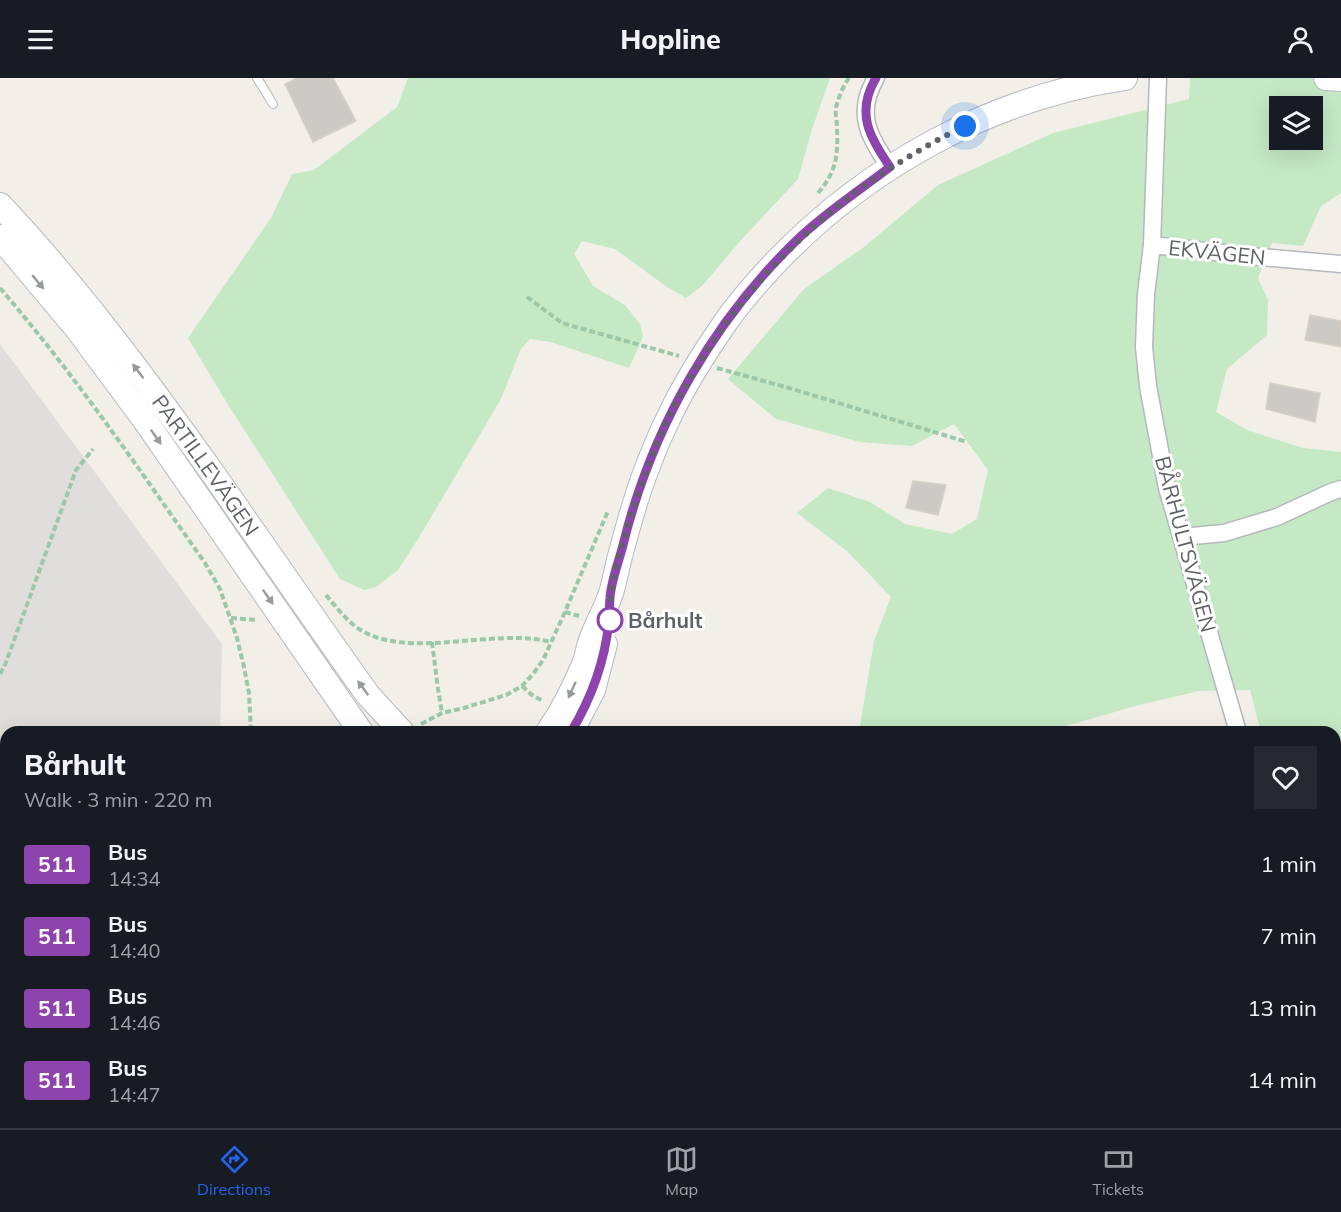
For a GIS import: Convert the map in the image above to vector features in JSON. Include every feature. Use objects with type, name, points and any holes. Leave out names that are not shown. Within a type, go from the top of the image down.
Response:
[{"type":"street","points":[[876,78],[868,95],[866,120],[870,135],[890,167]]},
{"type":"street","points":[[552,726],[562,712],[586,659],[592,637],[610,597],[645,473],[669,416],[726,321],[764,276],[800,237],[838,205],[890,167],[949,134],[980,118],[1032,100],[1125,78]]},
{"type":"street","name":"EKVÄGEN","points":[[1158,78],[1152,245],[1341,264]]},
{"type":"street","points":[[1326,78],[1341,79]]},
{"type":"street","name":"PARTILLEVÄGEN","points":[[0,205],[98,317],[165,406],[368,695],[396,726]]},
{"type":"street","name":"PARTILLEVÄGEN","points":[[0,237],[78,330],[144,419],[357,726]]},
{"type":"street","name":"BÅRHULTSVÄGEN","points":[[1152,245],[1146,294],[1145,336],[1148,386],[1167,488],[1236,726]]},
{"type":"street","points":[[1182,537],[1224,533],[1277,517],[1341,489]]},
{"type":"street","points":[[574,726],[592,690],[603,653],[610,620],[610,597]]},
{"type":"lane","points":[[257,78],[273,104]]},
{"type":"path","points":[[0,288],[81,388],[205,563],[220,589],[231,618],[244,667],[249,693],[251,726]]},
{"type":"path","points":[[527,297],[562,322],[967,442]]},
{"type":"path","points":[[0,674],[76,470],[93,449]]},
{"type":"path","points":[[319,586],[349,622],[360,630],[386,640],[432,642],[536,638],[551,642]]},
{"type":"path","points":[[565,612],[584,618]]},
{"type":"path","points":[[231,618],[258,620]]},
{"type":"path","points":[[432,642],[442,712]]},
{"type":"shaded area","points":[[0,344],[222,644],[220,726],[0,726]]},
{"type":"green space","points":[[408,78],[830,78],[798,179],[702,286],[686,298],[615,249],[582,241],[574,254],[593,286],[625,305],[640,324],[643,337],[629,368],[551,342],[530,339],[521,349],[501,399],[398,570],[376,587],[364,590],[340,579],[188,338],[271,218],[292,174],[314,170],[397,107]]},
{"type":"green space","points":[[1190,78],[1341,78],[1341,193],[1321,206],[1303,246],[1272,243],[1258,278],[1268,300],[1267,335],[1227,369],[1216,412],[1247,430],[1303,448],[1341,452],[1341,726],[1259,726],[1250,690],[1199,691],[1066,726],[860,726],[874,641],[891,597],[847,551],[797,513],[828,488],[870,502],[905,524],[952,534],[977,519],[988,470],[954,424],[912,446],[860,442],[776,419],[728,379],[804,289],[864,247],[938,185],[1053,133],[1189,99]]},
{"type":"building","points":[[297,78],[333,78],[356,121],[313,142],[285,84]]},
{"type":"building","points":[[1310,315],[1341,321],[1341,347],[1305,340]]},
{"type":"building","points":[[1270,383],[1320,393],[1315,422],[1266,409]]},
{"type":"building","points":[[913,481],[946,485],[938,515],[906,508]]},
{"type":"bus line","name":"511","points":[[575,726],[592,690],[603,653],[610,620],[610,597],[626,534],[645,473],[669,416],[726,321],[764,276],[800,237],[838,205],[890,167],[870,135],[866,120],[868,95],[876,78]]},
{"type":"place","name":"Bårhult","points":[[610,620]]},
{"type":"route","points":[[610,620],[610,597],[645,473],[669,416],[726,321],[800,237],[838,205],[890,167],[965,126]]}]
